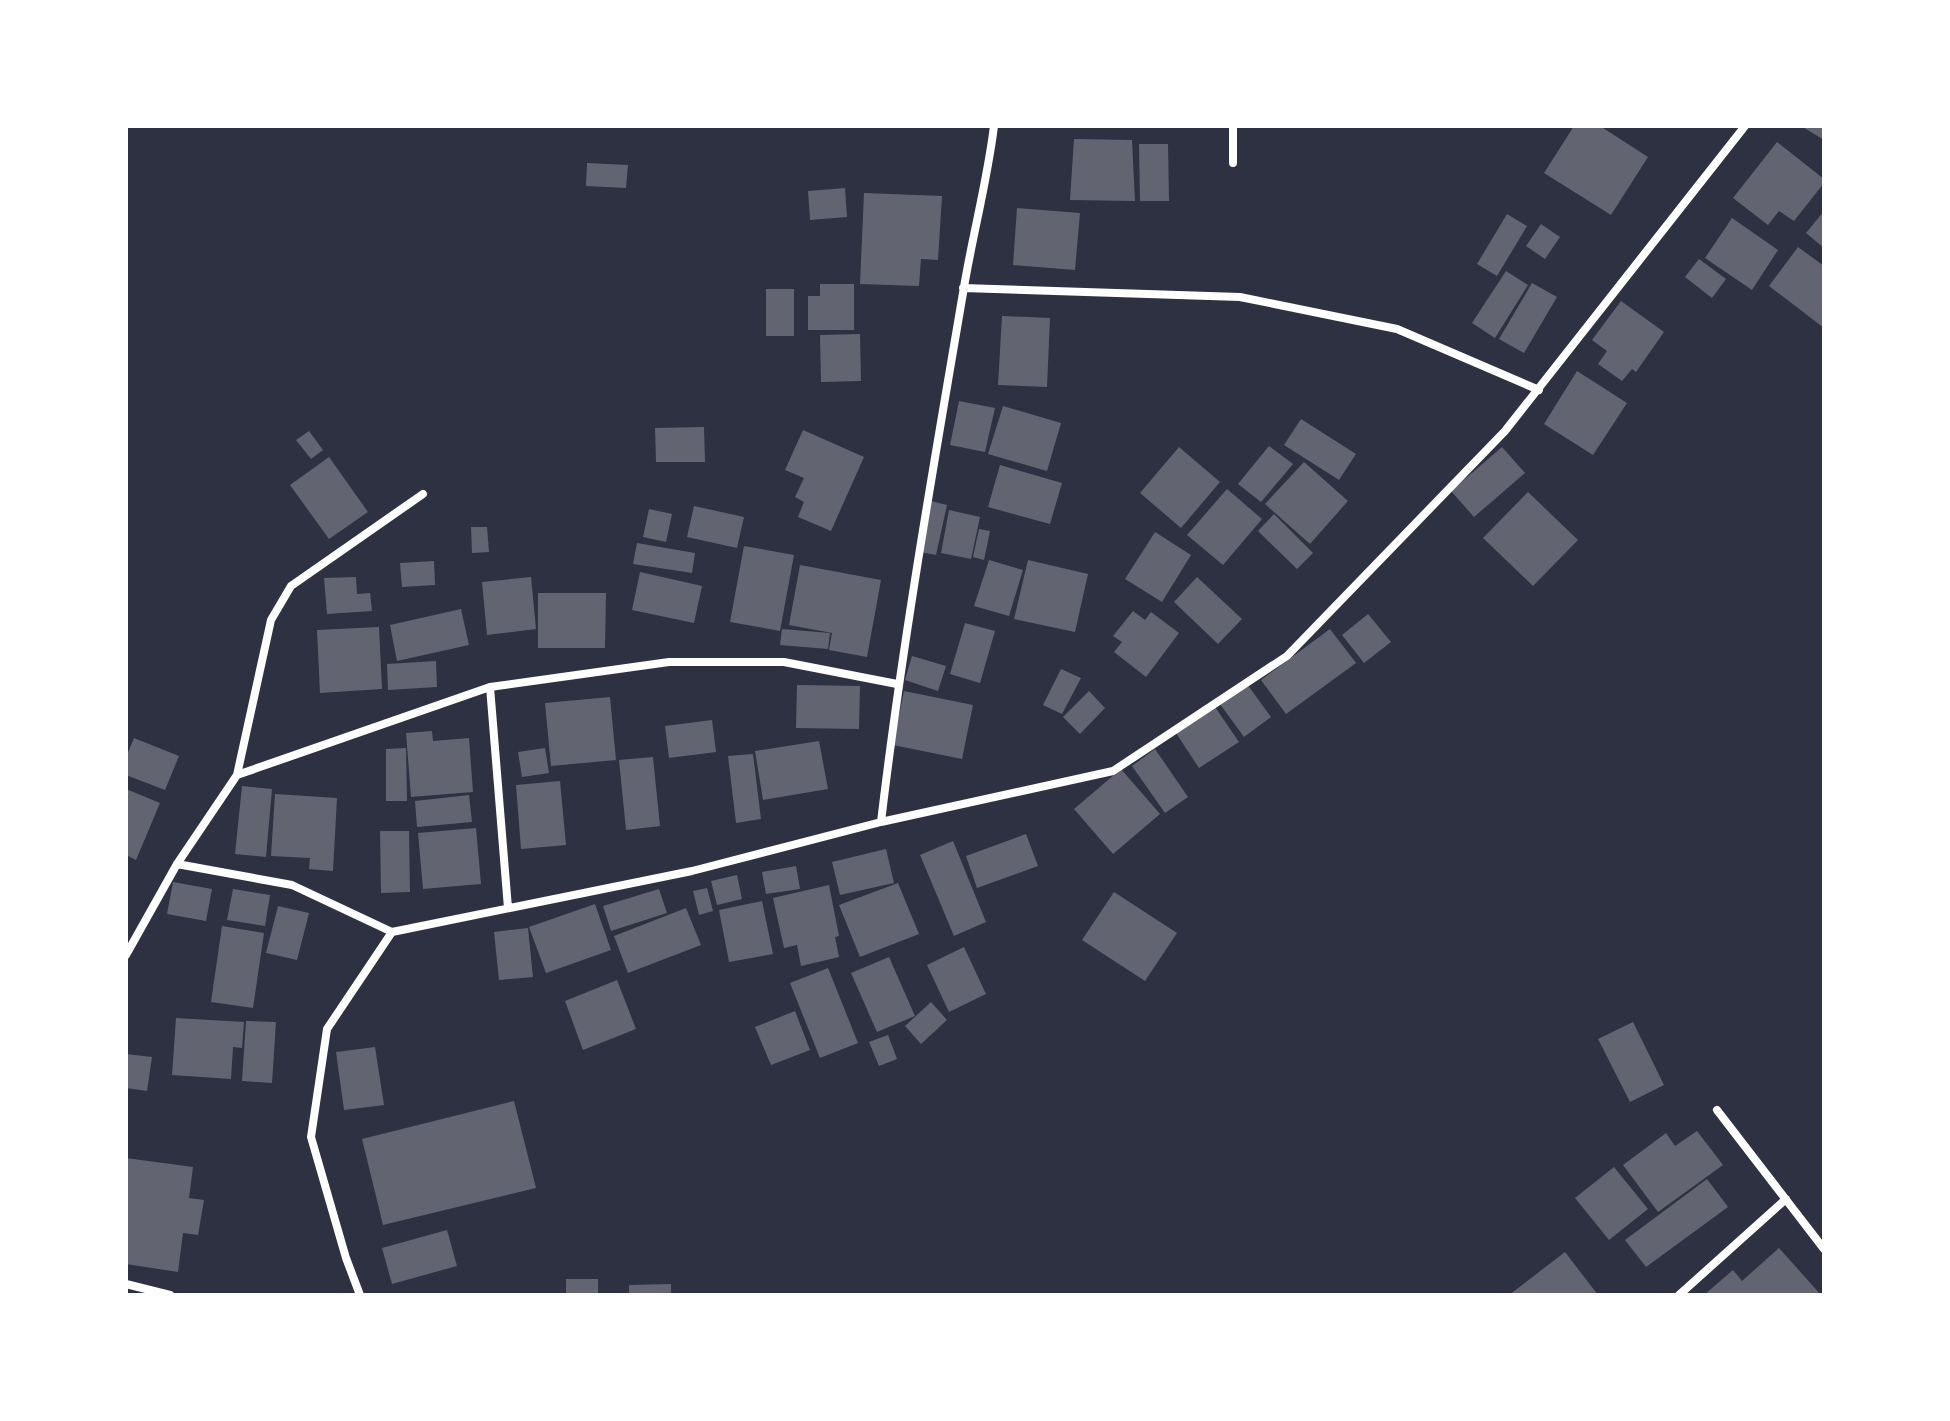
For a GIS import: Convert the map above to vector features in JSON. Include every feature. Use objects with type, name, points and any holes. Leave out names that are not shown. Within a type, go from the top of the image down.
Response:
[{"type":"street","points":[[881,822],[897,684],[963,288],[988,171],[994,126]]},
{"type":"street","points":[[1233,126],[1233,163]]},
{"type":"street","points":[[177,864],[292,885],[392,932],[692,871],[881,822],[1113,771],[1287,656],[1505,431],[1745,126]]},
{"type":"street","points":[[963,288],[1240,297],[1397,329],[1539,390]]},
{"type":"street","points":[[126,955],[177,864],[237,775],[271,620],[291,586],[423,494]]},
{"type":"street","points":[[237,775],[490,687],[669,662],[784,662],[897,684]]},
{"type":"street","points":[[490,687],[508,908]]},
{"type":"street","points":[[360,1295],[346,1258],[311,1137],[327,1029],[392,932]]},
{"type":"street","points":[[1717,1110],[1824,1249]]},
{"type":"street","points":[[1679,1295],[1786,1199]]},
{"type":"street","points":[[126,1284],[170,1295]]},
{"type":"building","points":[[1574,126],[1600,126],[1648,157],[1611,215],[1544,173]]},
{"type":"building","points":[[1801,126],[1824,126],[1824,140]]},
{"type":"building","points":[[1074,139],[1132,140],[1135,201],[1070,200]]},
{"type":"building","points":[[1777,142],[1824,179],[1824,183],[1794,221],[1779,211],[1768,225],[1733,198]]},
{"type":"building","points":[[1139,144],[1168,144],[1169,201],[1140,201]]},
{"type":"building","points":[[587,163],[628,165],[626,188],[586,186]]},
{"type":"building","points":[[845,188],[847,217],[810,220],[808,191]]},
{"type":"building","points":[[864,193],[942,196],[938,260],[921,259],[919,286],[860,284]]},
{"type":"building","points":[[1017,208],[1080,213],[1075,270],[1013,265]]},
{"type":"building","points":[[1824,211],[1824,248],[1806,233]]},
{"type":"building","points":[[1507,214],[1527,226],[1497,276],[1477,264]]},
{"type":"building","points":[[1732,218],[1778,250],[1752,290],[1705,258]]},
{"type":"building","points":[[1541,224],[1560,237],[1545,259],[1526,246]]},
{"type":"building","points":[[1798,247],[1824,266],[1824,328],[1769,286]]},
{"type":"building","points":[[1699,259],[1726,279],[1712,298],[1685,277]]},
{"type":"building","points":[[1506,271],[1528,285],[1495,338],[1472,323]]},
{"type":"building","points":[[1532,283],[1557,297],[1524,353],[1499,339]]},
{"type":"building","points":[[820,284],[854,284],[854,330],[808,330],[808,296],[820,296]]},
{"type":"building","points":[[766,289],[794,289],[794,336],[766,336]]},
{"type":"building","points":[[1621,301],[1664,332],[1636,372],[1632,369],[1622,381],[1598,364],[1607,351],[1592,340]]},
{"type":"building","points":[[1002,316],[1050,318],[1047,387],[998,385]]},
{"type":"building","points":[[860,334],[861,381],[821,382],[820,335]]},
{"type":"building","points":[[1577,371],[1627,403],[1593,455],[1544,424]]},
{"type":"building","points":[[959,401],[995,408],[985,452],[950,445]]},
{"type":"building","points":[[1003,406],[1061,423],[1047,471],[988,454]]},
{"type":"building","points":[[1301,419],[1356,454],[1339,480],[1284,445]]},
{"type":"building","points":[[704,427],[705,462],[656,462],[655,428]]},
{"type":"building","points":[[803,430],[864,457],[831,531],[798,517],[804,502],[795,497],[804,478],[785,470]]},
{"type":"building","points":[[309,431],[323,450],[311,459],[296,440]]},
{"type":"building","points":[[1269,446],[1293,464],[1261,502],[1238,484]]},
{"type":"building","points":[[1179,447],[1220,482],[1181,528],[1140,493]]},
{"type":"building","points":[[1502,447],[1525,473],[1474,517],[1451,491]]},
{"type":"building","points":[[329,457],[368,512],[329,539],[290,485]]},
{"type":"building","points":[[1304,462],[1348,501],[1310,544],[1265,504]]},
{"type":"building","points":[[1000,465],[1062,483],[1050,524],[988,507]]},
{"type":"building","points":[[1227,489],[1262,519],[1223,565],[1187,535]]},
{"type":"building","points":[[1528,492],[1578,540],[1533,586],[1483,538]]},
{"type":"building","points":[[931,501],[947,505],[936,555],[920,552]]},
{"type":"building","points":[[694,506],[744,517],[737,548],[687,537]]},
{"type":"building","points":[[649,509],[672,514],[666,542],[643,537]]},
{"type":"building","points":[[949,510],[980,517],[971,559],[941,553]]},
{"type":"building","points":[[1274,514],[1313,553],[1297,569],[1258,531]]},
{"type":"building","points":[[471,527],[487,527],[489,552],[472,553]]},
{"type":"building","points":[[979,529],[990,531],[984,560],[973,557]]},
{"type":"building","points":[[1155,532],[1191,555],[1162,602],[1125,579]]},
{"type":"building","points":[[637,543],[695,553],[692,573],[633,564]]},
{"type":"building","points":[[744,546],[794,555],[780,631],[730,622]]},
{"type":"building","points":[[989,560],[1023,570],[1009,616],[974,606]]},
{"type":"building","points":[[1028,560],[1088,574],[1075,632],[1014,619]]},
{"type":"building","points":[[434,561],[435,585],[402,587],[400,563]]},
{"type":"building","points":[[800,565],[881,580],[867,657],[829,650],[832,633],[789,625]]},
{"type":"building","points":[[640,572],[702,586],[694,623],[632,610]]},
{"type":"building","points":[[356,577],[357,594],[370,593],[372,611],[327,614],[324,578]]},
{"type":"building","points":[[531,577],[536,629],[487,635],[482,582]]},
{"type":"building","points":[[1197,577],[1242,619],[1218,644],[1174,602]]},
{"type":"building","points":[[538,593],[606,593],[605,648],[538,648]]},
{"type":"building","points":[[461,609],[469,645],[397,661],[390,625]]},
{"type":"building","points":[[1133,611],[1145,620],[1151,612],[1179,633],[1146,677],[1114,652],[1122,642],[1113,636]]},
{"type":"building","points":[[1368,614],[1391,642],[1364,663],[1342,635]]},
{"type":"building","points":[[965,623],[995,631],[980,683],[950,674]]},
{"type":"building","points":[[379,627],[382,689],[320,693],[317,630]]},
{"type":"building","points":[[782,629],[830,633],[828,649],[780,645]]},
{"type":"building","points":[[1330,629],[1356,663],[1286,714],[1261,680]]},
{"type":"building","points":[[912,656],[946,666],[938,691],[905,680]]},
{"type":"building","points":[[436,661],[437,687],[388,690],[387,664]]},
{"type":"building","points":[[1061,669],[1081,678],[1062,714],[1043,705]]},
{"type":"building","points":[[1247,684],[1271,717],[1244,737],[1220,704]]},
{"type":"building","points":[[797,685],[860,686],[859,729],[796,728]]},
{"type":"building","points":[[904,691],[973,705],[962,759],[893,745]]},
{"type":"building","points":[[1089,691],[1105,708],[1080,734],[1063,717]]},
{"type":"building","points":[[610,697],[616,760],[551,766],[545,703]]},
{"type":"building","points":[[1215,707],[1239,742],[1199,768],[1176,733]]},
{"type":"building","points":[[712,720],[716,752],[669,758],[665,726]]},
{"type":"building","points":[[432,731],[433,741],[469,738],[473,792],[411,797],[406,733]]},
{"type":"building","points":[[134,738],[179,756],[165,790],[126,775],[126,757]]},
{"type":"building","points":[[819,741],[828,789],[763,800],[755,751]]},
{"type":"building","points":[[406,748],[407,801],[386,801],[386,749]]},
{"type":"building","points":[[545,748],[549,773],[522,777],[518,752]]},
{"type":"building","points":[[1155,749],[1188,797],[1165,813],[1132,766]]},
{"type":"building","points":[[753,754],[761,819],[736,823],[728,756]]},
{"type":"building","points":[[653,757],[660,826],[626,830],[619,760]]},
{"type":"building","points":[[1121,769],[1160,814],[1113,854],[1074,809]]},
{"type":"building","points":[[560,781],[566,845],[521,849],[516,785]]},
{"type":"building","points":[[242,786],[272,789],[266,857],[235,854]]},
{"type":"building","points":[[126,789],[160,803],[136,860],[126,855]]},
{"type":"building","points":[[275,794],[337,798],[333,871],[309,869],[310,858],[271,856]]},
{"type":"building","points":[[469,795],[472,822],[417,827],[415,801]]},
{"type":"building","points":[[476,828],[481,884],[423,889],[418,833]]},
{"type":"building","points":[[380,831],[409,831],[410,892],[381,893]]},
{"type":"building","points":[[1026,834],[1038,866],[977,888],[966,856]]},
{"type":"building","points":[[953,841],[986,922],[954,936],[920,855]]},
{"type":"building","points":[[886,849],[894,883],[840,895],[832,862]]},
{"type":"building","points":[[796,866],[800,889],[766,894],[762,872]]},
{"type":"building","points":[[737,875],[742,899],[717,905],[711,881]]},
{"type":"building","points":[[173,882],[212,889],[206,921],[167,914]]},
{"type":"building","points":[[898,883],[919,934],[860,957],[839,905]]},
{"type":"building","points":[[829,885],[839,936],[835,937],[839,957],[801,966],[797,945],[784,948],[773,898]]},
{"type":"building","points":[[707,888],[713,911],[699,915],[693,891]]},
{"type":"building","points":[[233,889],[270,895],[265,926],[227,920]]},
{"type":"building","points":[[659,889],[667,913],[611,931],[603,906]]},
{"type":"building","points":[[1114,892],[1177,933],[1145,981],[1082,940]]},
{"type":"building","points":[[762,901],[773,954],[729,962],[719,910]]},
{"type":"building","points":[[595,904],[611,950],[546,973],[529,927]]},
{"type":"building","points":[[278,906],[309,913],[297,960],[266,953]]},
{"type":"building","points":[[686,908],[701,945],[628,973],[614,936]]},
{"type":"building","points":[[222,926],[264,933],[253,1008],[211,1002]]},
{"type":"building","points":[[528,928],[533,977],[499,980],[494,932]]},
{"type":"building","points":[[964,947],[986,994],[949,1012],[927,965]]},
{"type":"building","points":[[889,957],[915,1016],[877,1032],[851,973]]},
{"type":"building","points":[[828,968],[858,1043],[820,1058],[790,983]]},
{"type":"building","points":[[617,980],[636,1029],[583,1050],[565,1001]]},
{"type":"building","points":[[931,1002],[947,1020],[921,1044],[905,1026]]},
{"type":"building","points":[[795,1011],[810,1050],[771,1065],[755,1027]]},
{"type":"building","points":[[176,1018],[244,1022],[242,1048],[233,1047],[231,1079],[172,1075]]},
{"type":"building","points":[[246,1021],[276,1022],[272,1083],[242,1081]]},
{"type":"building","points":[[1633,1022],[1664,1085],[1630,1102],[1598,1039]]},
{"type":"building","points":[[888,1035],[897,1059],[879,1066],[869,1042]]},
{"type":"building","points":[[375,1047],[384,1105],[344,1110],[336,1052]]},
{"type":"building","points":[[126,1054],[152,1057],[147,1091],[126,1088]]},
{"type":"building","points":[[514,1101],[536,1188],[383,1225],[362,1139]]},
{"type":"building","points":[[1697,1131],[1723,1165],[1658,1212],[1623,1165],[1666,1133],[1675,1146]]},
{"type":"building","points":[[126,1158],[193,1167],[189,1198],[204,1200],[198,1235],[183,1233],[178,1272],[126,1264]]},
{"type":"building","points":[[1614,1167],[1648,1209],[1609,1240],[1575,1198]]},
{"type":"building","points":[[1707,1179],[1728,1207],[1646,1267],[1625,1240]]},
{"type":"building","points":[[447,1230],[457,1266],[392,1284],[382,1248]]},
{"type":"building","points":[[1779,1248],[1821,1295],[1704,1295],[1733,1270],[1742,1281]]},
{"type":"building","points":[[1565,1252],[1598,1295],[1509,1295]]},
{"type":"building","points":[[566,1279],[598,1279],[598,1295],[566,1295]]},
{"type":"building","points":[[671,1284],[671,1295],[629,1295],[629,1285]]}]
